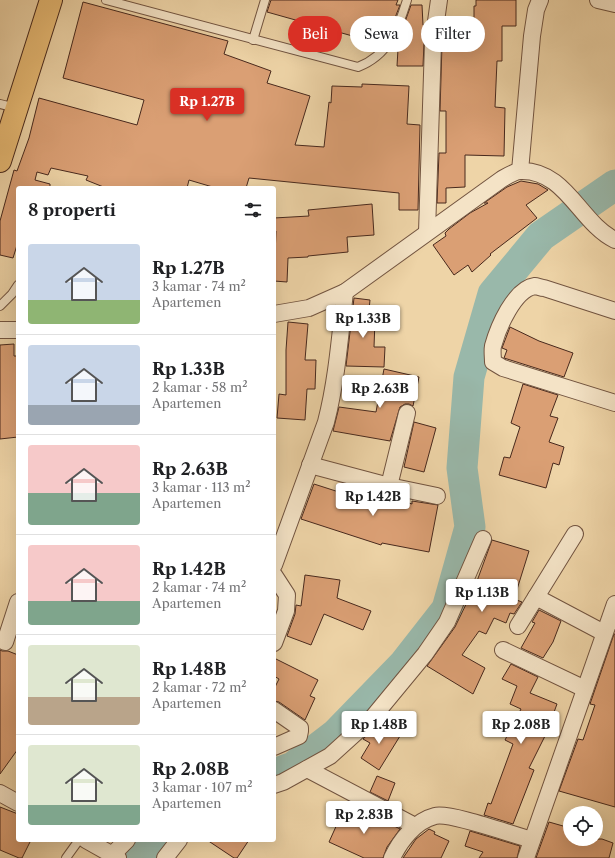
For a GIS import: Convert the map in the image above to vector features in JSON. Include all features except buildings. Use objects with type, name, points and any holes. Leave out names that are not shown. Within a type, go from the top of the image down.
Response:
[{"type":"main road","points":[[0,161],[9,106],[51,0]]},
{"type":"street","points":[[427,232],[433,43],[439,0]]},
{"type":"street","points":[[520,171],[532,36],[536,10],[540,0]]},
{"type":"street","points":[[598,0],[615,4]]},
{"type":"street","points":[[276,314],[309,308],[345,292],[502,179],[520,171],[547,177],[561,187],[608,237],[615,240]]},
{"type":"street","points":[[615,311],[535,286],[522,292],[511,305],[492,348],[493,362],[503,368],[615,403]]},
{"type":"street","points":[[276,560],[326,422],[331,404],[337,369],[345,292]]},
{"type":"street","points":[[0,330],[16,330]]},
{"type":"street","points":[[389,486],[407,413]]},
{"type":"street","points":[[310,465],[389,486],[437,496]]},
{"type":"street","points":[[518,626],[575,534]]},
{"type":"street","points":[[276,784],[330,756],[373,717],[426,654],[447,622],[483,540]]},
{"type":"street","points":[[276,578],[287,595],[286,611],[276,638]]},
{"type":"street","points":[[536,597],[604,633]]},
{"type":"street","points":[[526,858],[615,604]]},
{"type":"street","points":[[8,643],[16,610]]},
{"type":"street","points":[[503,650],[585,689]]},
{"type":"street","points":[[276,711],[300,728],[298,736],[276,746]]},
{"type":"street","points":[[307,768],[415,826]]},
{"type":"street","points":[[0,793],[16,802]]},
{"type":"street","points":[[392,858],[398,846],[415,826],[435,816],[450,816],[532,840]]},
{"type":"street","points":[[90,842],[115,856],[126,842]]},
{"type":"street","points":[[165,858],[178,842]]},
{"type":"lane","points":[[106,0],[358,67],[369,63],[378,57],[387,46],[399,25],[407,0]]},
{"type":"lane","points":[[253,40],[265,0]]},
{"type":"lane","points":[[0,306],[16,288]]},
{"type":"lane","points":[[66,858],[78,842]]},
{"type":"waterway","points":[[276,773],[293,767],[336,734],[404,664],[447,609],[470,527],[462,468],[469,377],[493,294],[541,236],[615,185]]},
{"type":"waterway","points":[[136,858],[150,842]]}]
